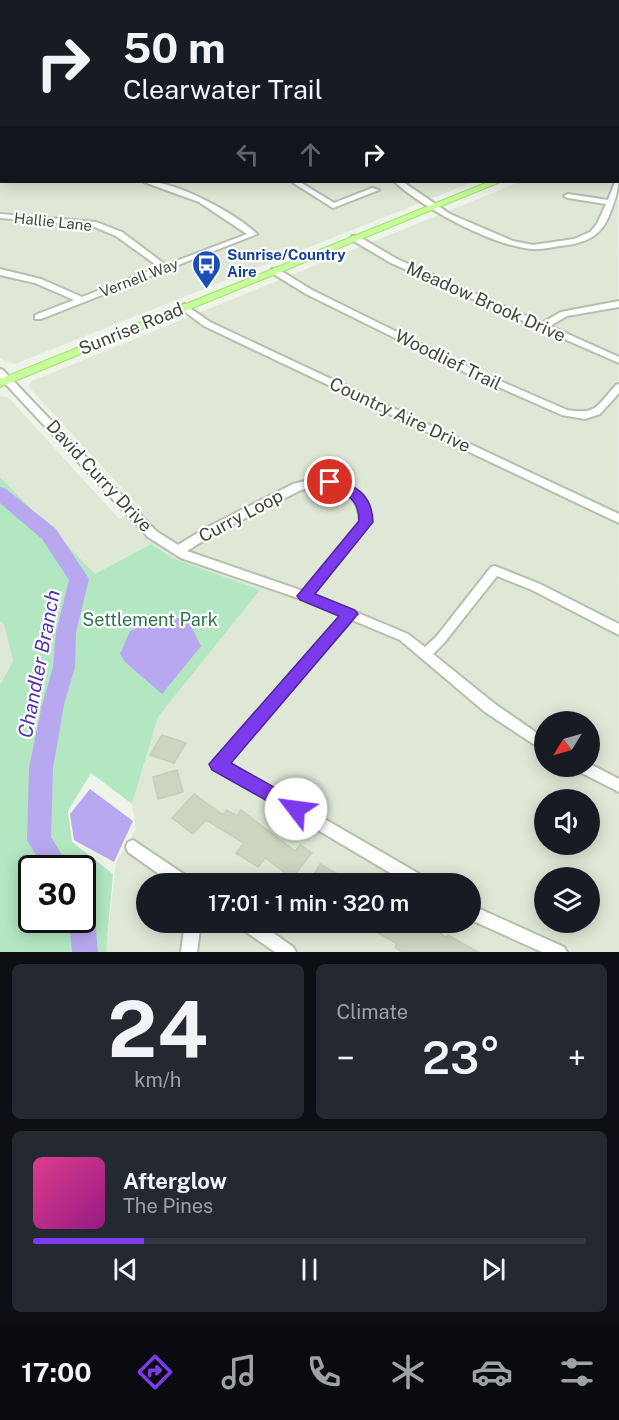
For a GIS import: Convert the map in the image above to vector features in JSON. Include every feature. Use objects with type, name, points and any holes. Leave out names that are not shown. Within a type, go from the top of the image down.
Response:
[{"type":"main road","name":"Sunrise Road","points":[[3,378],[493,183]]},
{"type":"street","name":"Vernell Way","points":[[38,317],[253,234],[202,200],[151,183]]},
{"type":"street","points":[[298,183],[333,206],[375,190]]},
{"type":"street","points":[[400,183],[432,208],[477,230],[511,243],[533,247],[576,241],[591,236],[601,225],[618,183]]},
{"type":"street","points":[[568,196],[609,202]]},
{"type":"street","name":"Hallie Lane","points":[[0,216],[93,224],[119,234],[165,268]]},
{"type":"street","name":"Meadow Brook Drive","points":[[355,238],[394,261],[619,360]]},
{"type":"street","name":"Woodlief Trail","points":[[275,271],[309,292],[465,369],[565,413],[585,416],[597,412],[619,387]]},
{"type":"street","name":"Vernell Way","points":[[0,272],[38,281],[81,300]]},
{"type":"street","points":[[542,327],[564,314],[619,304]]},
{"type":"street","name":"Country Aire Drive","points":[[184,307],[207,324],[619,519]]},
{"type":"street","name":"David Curry Drive","points":[[3,378],[152,534],[178,551],[211,565],[305,596],[404,638],[490,708],[534,738]]},
{"type":"street","name":"Curry Loop","points":[[178,551],[208,532],[297,487],[312,482],[330,482],[358,496],[366,507],[366,522],[305,596]]},
{"type":"street","points":[[424,655],[440,640],[495,570],[536,587],[619,630]]},
{"type":"street","points":[[350,614],[218,764],[404,873]]},
{"type":"street","points":[[600,776],[619,786]]},
{"type":"street","points":[[133,848],[170,873]]},
{"type":"street","points":[[481,917],[559,952]]},
{"type":"street","points":[[189,952],[191,933]]},
{"type":"street","points":[[260,933],[288,952]]},
{"type":"shaded area","points":[[0,183],[470,183],[15,364],[0,358]]},
{"type":"shaded area","points":[[517,183],[618,183],[619,952],[106,952],[116,862],[136,829],[132,804],[158,717],[260,590],[173,558],[151,544],[95,575],[0,477],[0,396],[8,397],[119,519],[140,508],[28,386],[32,381]]},
{"type":"shaded area","points":[[179,618],[190,624],[201,646],[162,694],[125,662],[120,654],[130,631],[153,621]]},
{"type":"shaded area","points":[[0,621],[4,625],[13,661],[0,685]]},
{"type":"shaded area","points":[[90,789],[133,821],[114,862],[74,840],[70,814]]},
{"type":"green space","name":"Settlement Park","points":[[0,477],[95,574],[151,544],[173,558],[260,590],[158,717],[132,804],[91,773],[68,811],[72,842],[89,855],[18,855],[18,933],[96,933],[96,861],[113,874],[106,952],[0,952],[0,685],[13,661],[4,625],[0,621]]},
{"type":"building","points":[[162,735],[186,743],[174,763],[150,755]]},
{"type":"building","points":[[177,770],[183,792],[158,799],[153,777]]},
{"type":"building","points":[[194,794],[223,815],[227,810],[237,816],[241,810],[295,851],[300,845],[312,853],[296,873],[285,873],[265,858],[258,867],[236,853],[244,843],[206,820],[193,834],[172,818]]},
{"type":"building","points":[[320,864],[336,873],[315,873]]},
{"type":"building","points":[[378,933],[440,933],[478,952],[401,952],[395,947],[397,944]]},
{"type":"waterway","name":"Chandler Branch","points":[[0,493],[49,534],[79,579],[66,632],[64,667],[53,705],[41,768],[39,840],[49,855]]},
{"type":"waterway","name":"Chandler Branch","points":[[83,933],[85,952]]},
{"type":"place","name":"Sunrise/Country Aire","points":[[206,290]]},
{"type":"route","points":[[296,809],[218,764],[350,614],[305,596],[366,522],[366,507],[358,496],[330,482]]}]
